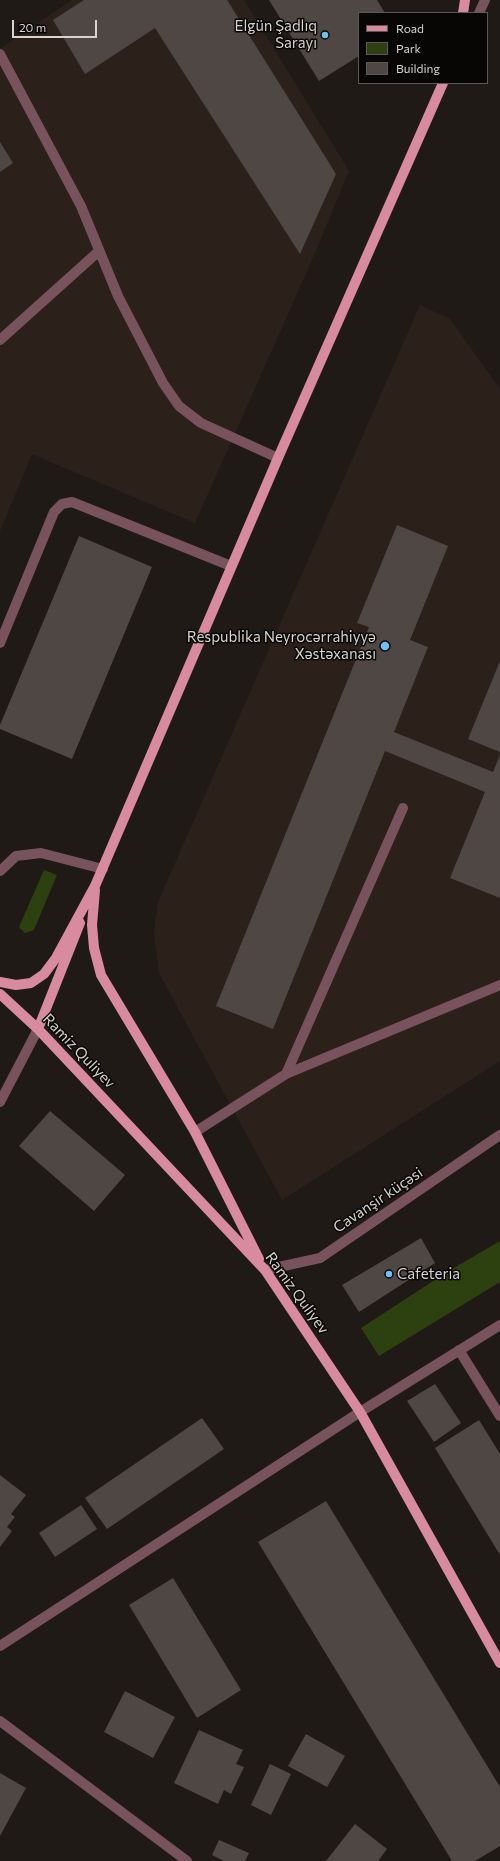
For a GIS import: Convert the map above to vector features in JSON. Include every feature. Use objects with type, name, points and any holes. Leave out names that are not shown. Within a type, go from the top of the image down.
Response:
[{"type":"main road","points":[[462,12],[465,0]]},
{"type":"main road","points":[[38,1029],[102,869],[231,566],[443,84]]},
{"type":"main road","points":[[0,982],[16,985],[31,983],[44,974],[56,958],[95,886]]},
{"type":"main road","points":[[95,886],[92,925],[94,948],[102,975],[195,1132],[265,1270]]},
{"type":"main road","name":"Ramiz Quliyev","points":[[0,994],[38,1029],[265,1270],[360,1412],[500,1662]]},
{"type":"street","points":[[479,12],[485,0]]},
{"type":"street","points":[[0,54],[81,206],[118,296],[163,383],[179,406],[201,423],[278,458]]},
{"type":"street","points":[[0,340],[99,251]]},
{"type":"street","points":[[0,643],[54,512],[62,504],[72,502],[231,566]]},
{"type":"street","points":[[286,1074],[403,808]]},
{"type":"street","points":[[0,871],[16,856],[41,853],[102,869]]},
{"type":"street","points":[[195,1132],[286,1074],[500,985]]},
{"type":"street","points":[[0,1102],[38,1029]]},
{"type":"street","name":"Cavanşir küçəsi","points":[[265,1270],[320,1258],[500,1135]]},
{"type":"street","points":[[0,1646],[360,1412],[500,1325]]},
{"type":"street","points":[[459,1350],[498,1409]]},
{"type":"street","points":[[0,1721],[187,1861]]},
{"type":"shaded area","points":[[72,0],[244,0],[349,171],[312,260],[195,523],[32,454],[0,531],[0,49]]},
{"type":"shaded area","name":"Respublika Neyrocərrahiyyə Xəstəxanası","points":[[420,305],[450,319],[500,389],[500,1061],[282,1200],[159,973],[154,934],[158,902]]},
{"type":"green space","points":[[44,870],[57,875],[34,930],[25,933],[19,927]]},
{"type":"green space","points":[[500,1241],[500,1282],[379,1356],[361,1328],[447,1272]]},
{"type":"building","points":[[84,0],[227,0],[336,174],[300,254],[155,28],[85,74],[53,20]]},
{"type":"building","name":"Elgün Şadlıq Sarayı","points":[[269,0],[377,0],[384,12],[358,12],[358,57],[319,81]]},
{"type":"building","points":[[0,142],[13,163],[0,172]]},
{"type":"building","points":[[397,525],[448,546],[410,640],[428,647],[394,732],[493,772],[500,755],[500,898],[450,878],[485,792],[385,751],[273,1029],[216,1006],[369,627],[357,623]]},
{"type":"building","points":[[79,536],[152,567],[72,759],[0,729],[0,725]]},
{"type":"building","points":[[500,661],[500,752],[468,739]]},
{"type":"building","points":[[50,1111],[125,1175],[94,1211],[19,1146]]},
{"type":"building","name":"Cafeteria","points":[[421,1238],[435,1263],[359,1312],[342,1285]]},
{"type":"building","points":[[435,1384],[461,1423],[434,1442],[407,1401]]},
{"type":"building","points":[[202,1418],[224,1449],[107,1529],[85,1498]]},
{"type":"building","points":[[479,1420],[500,1454],[500,1555],[435,1448]]},
{"type":"building","points":[[0,1475],[26,1495],[11,1514],[15,1517],[7,1527],[12,1531],[0,1547]]},
{"type":"building","points":[[326,1501],[500,1787],[500,1846],[475,1861],[452,1861],[258,1542]]},
{"type":"building","points":[[81,1505],[97,1529],[55,1557],[39,1533]]},
{"type":"building","points":[[173,1578],[241,1690],[197,1718],[129,1605]]},
{"type":"building","points":[[125,1691],[175,1717],[153,1758],[104,1732]]},
{"type":"building","points":[[199,1730],[243,1750],[236,1764],[244,1767],[231,1794],[224,1790],[218,1804],[174,1783]]},
{"type":"building","points":[[306,1734],[345,1756],[327,1787],[288,1766]]},
{"type":"building","points":[[270,1764],[291,1774],[271,1815],[251,1805]]},
{"type":"building","points":[[0,1773],[26,1788],[0,1836]]},
{"type":"building","points":[[355,1824],[387,1849],[378,1861],[326,1861]]},
{"type":"building","points":[[219,1840],[249,1853],[245,1861],[224,1861],[212,1855]]},
{"type":"place","name":"Elgün Şadlıq Sarayı","points":[[325,35]]},
{"type":"place","name":"Respublika Neyrocərrahiyyə Xəstəxanası","points":[[385,646]]},
{"type":"place","name":"Cafeteria","points":[[389,1274]]}]
